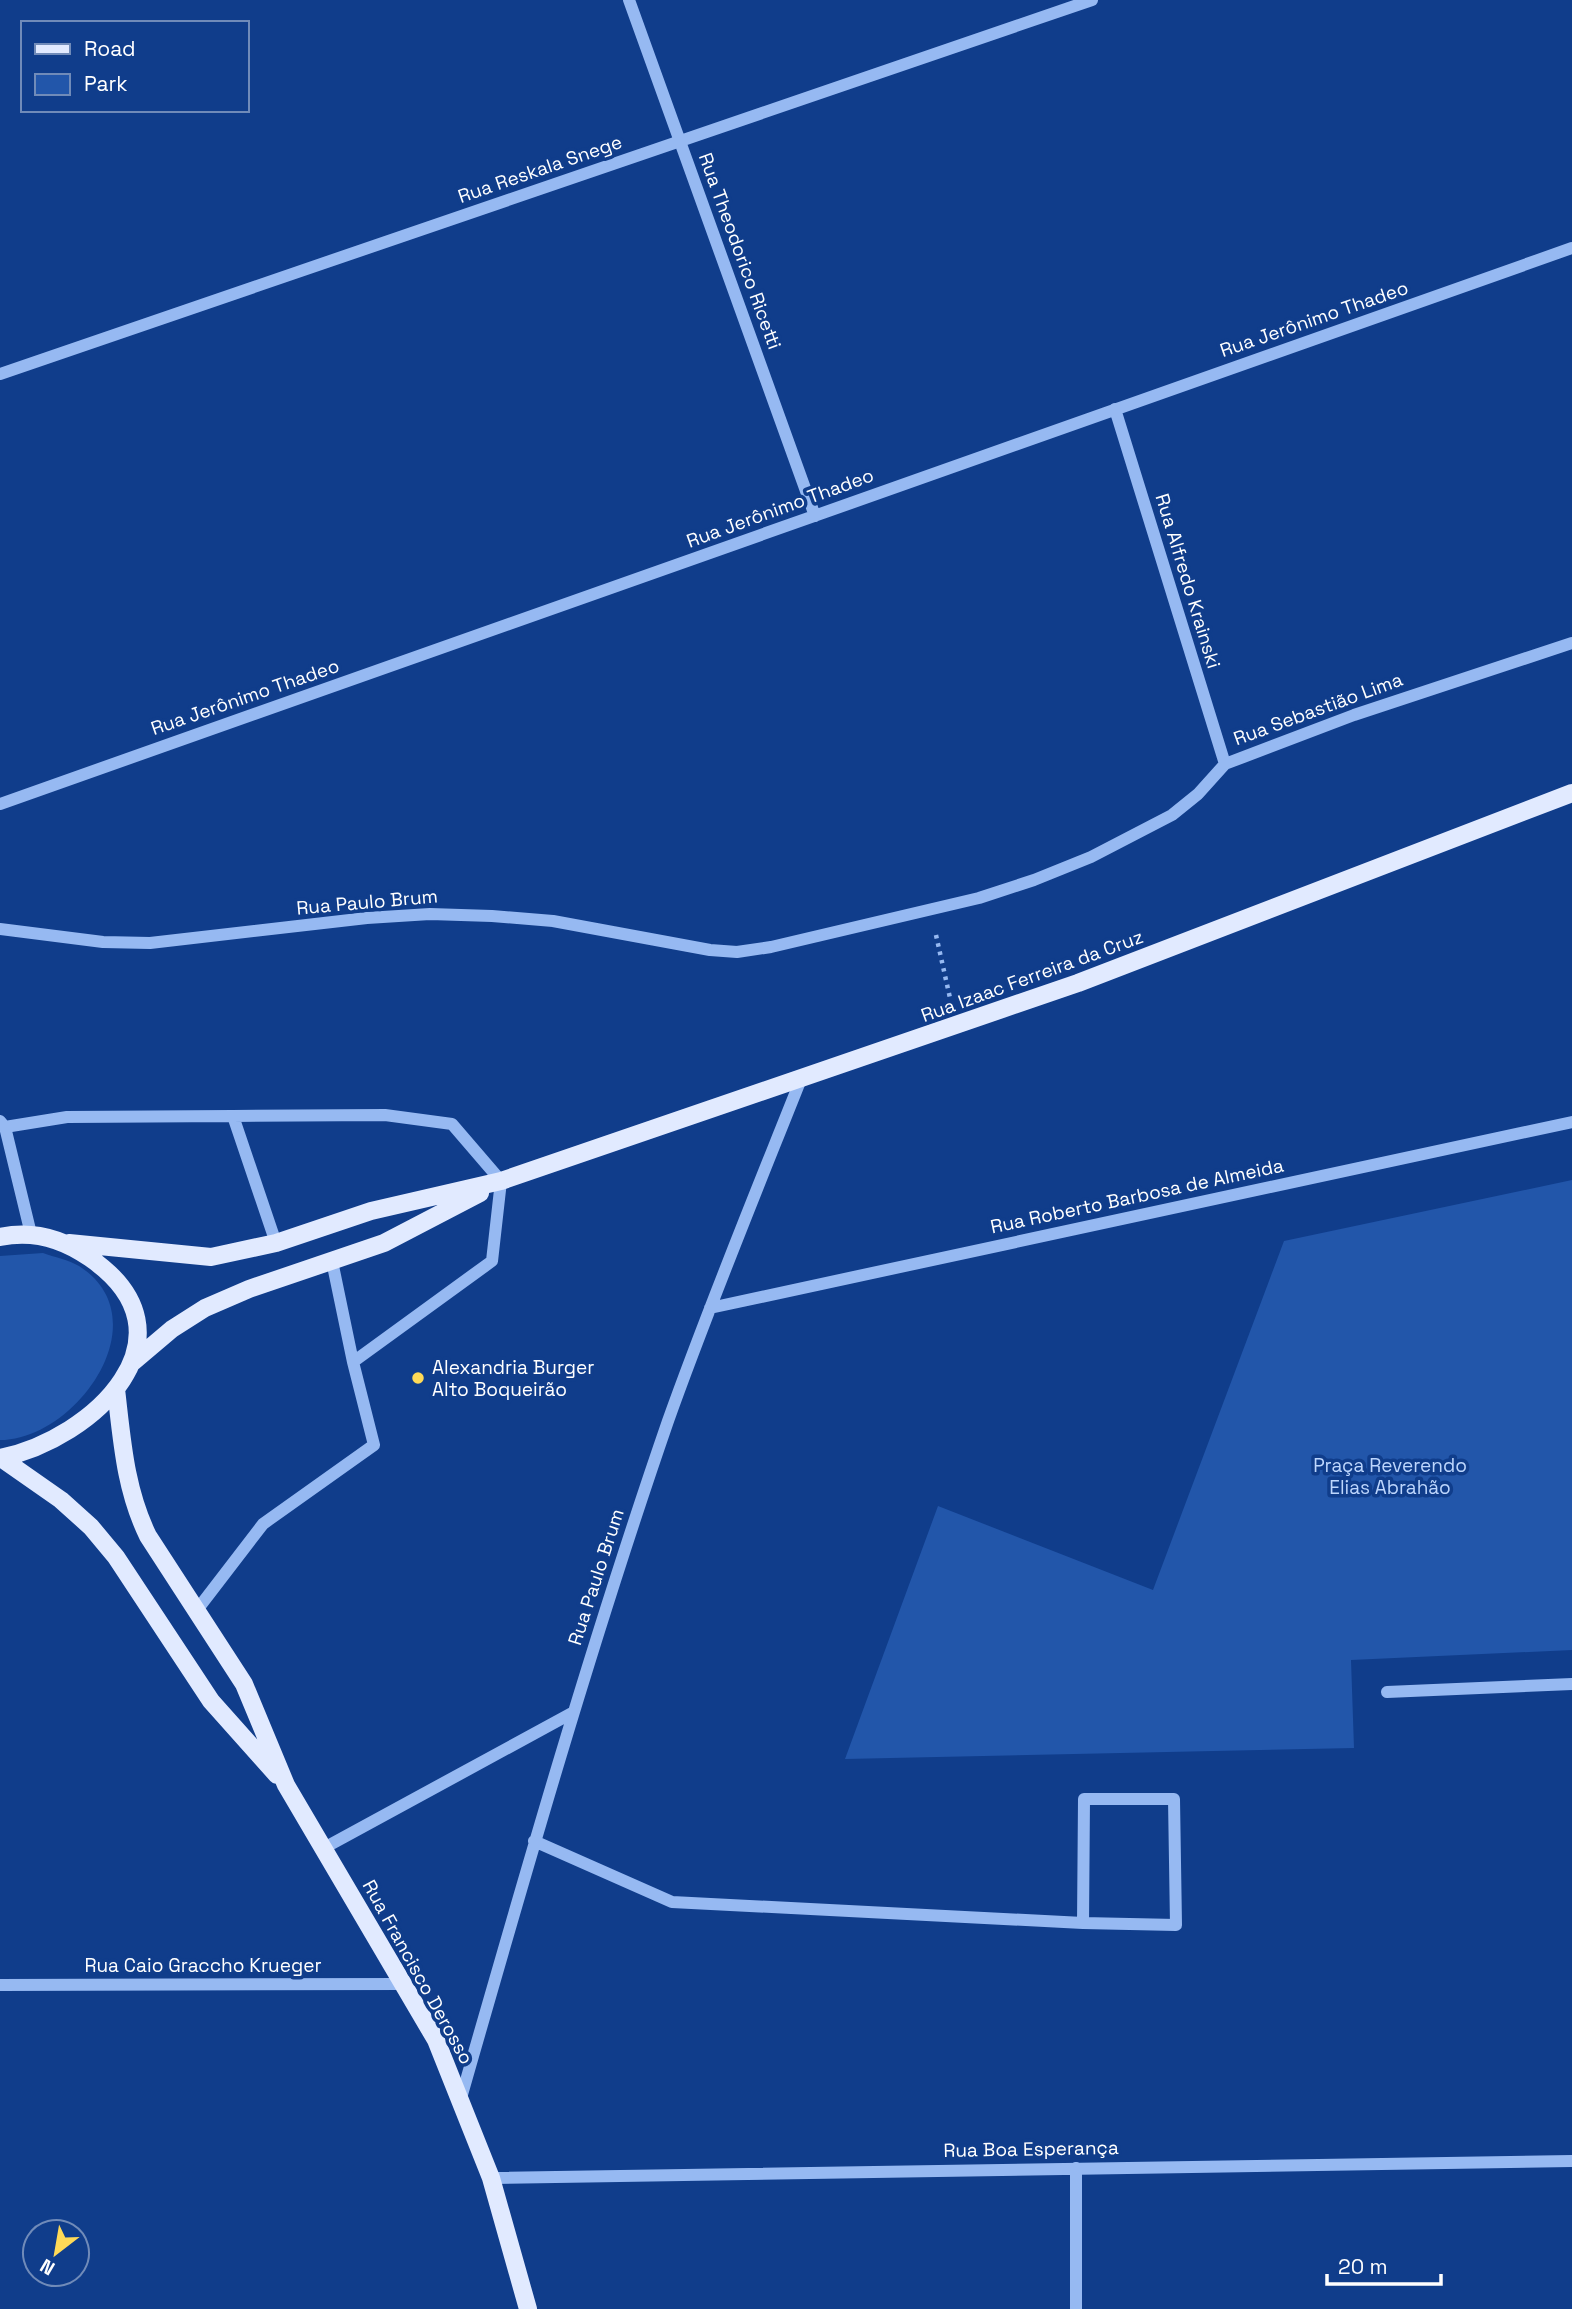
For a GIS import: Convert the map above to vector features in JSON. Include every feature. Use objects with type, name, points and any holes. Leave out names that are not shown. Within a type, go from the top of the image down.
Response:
[{"type":"main road","name":"Rua Izaac Ferreira da Cruz","points":[[69,1243],[211,1257],[276,1243],[371,1210],[501,1181],[1129,964],[1572,793]]},
{"type":"main road","name":"Rua Izaac Ferreira da Cruz","points":[[133,1362],[172,1329],[205,1308],[248,1289],[384,1243],[501,1181]]},
{"type":"main road","points":[[1,1458],[43,1446],[86,1421],[117,1389],[133,1362],[139,1333],[132,1302],[109,1271],[69,1243],[31,1234],[4,1233]]},
{"type":"main road","name":"Rua Francisco Derosso","points":[[117,1389],[123,1454],[137,1513],[148,1536],[244,1684],[286,1785],[405,1984],[461,2098],[491,2178],[528,2309]]},
{"type":"main road","name":"Rua Francisco Derosso","points":[[1,1458],[61,1500],[91,1527],[116,1557],[211,1701],[286,1785]]},
{"type":"street","name":"Rua Theodorico Ricetti","points":[[629,0],[815,516]]},
{"type":"street","name":"Rua Reskala Snege","points":[[0,374],[680,141],[1059,6],[1092,0]]},
{"type":"street","name":"Rua Jerônimo Thadeo","points":[[0,804],[1572,248]]},
{"type":"street","name":"Rua Alfredo Krainski","points":[[1115,410],[1225,764]]},
{"type":"street","name":"Rua Sebastião Lima","points":[[737,952],[771,947],[931,910],[1034,880],[1138,834],[1172,815],[1198,794],[1225,764],[1366,711],[1572,643]]},
{"type":"street","name":"Rua Paulo Brum","points":[[0,929],[103,942],[150,943],[367,918],[430,914],[553,921],[737,952]]},
{"type":"street","name":"Rua Paulo Brum","points":[[461,2098],[572,1713],[665,1432],[710,1308],[801,1079]]},
{"type":"street","points":[[31,1234],[2,1124],[67,1117],[384,1115],[452,1124],[501,1181],[492,1261],[353,1362]]},
{"type":"street","points":[[233,1116],[276,1243]]},
{"type":"street","name":"Rua Roberto Barbosa de Almeida","points":[[710,1308],[1572,1122]]},
{"type":"street","points":[[197,1610],[263,1524],[374,1445],[332,1261]]},
{"type":"street","points":[[1387,1692],[1572,1684]]},
{"type":"street","points":[[324,1848],[572,1713]]},
{"type":"street","points":[[534,1841],[672,1902],[1083,1923],[1176,1925],[1174,1799],[1084,1799],[1083,1923]]},
{"type":"street","name":"Rua Caio Graccho Krueger","points":[[0,1985],[405,1984]]},
{"type":"street","name":"Rua Boa Esperança","points":[[491,2178],[1572,2161]]},
{"type":"street","points":[[1076,2168],[1076,2309]]},
{"type":"path","points":[[931,910],[956,1026]]},
{"type":"green space","name":"Praça Reverendo Elias Abrahão","points":[[1572,1180],[1572,1650],[1351,1660],[1354,1748],[845,1759],[938,1506],[1153,1590],[1284,1241]]},
{"type":"green space","points":[[43,1253],[79,1266],[103,1289],[112,1316],[111,1344],[99,1373],[80,1399],[56,1420],[29,1435],[0,1440],[0,1256]]},
{"type":"place","name":"Alexandria Burger Alto Boqueirão","points":[[418,1378]]}]
